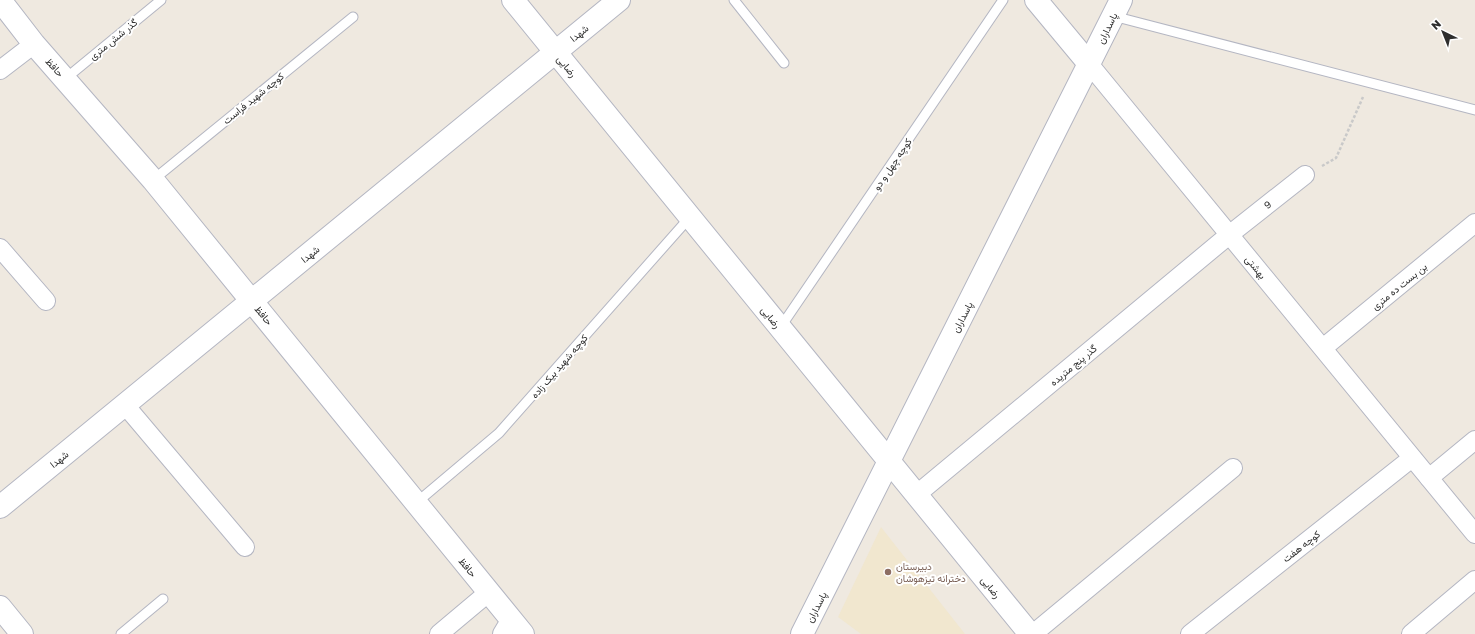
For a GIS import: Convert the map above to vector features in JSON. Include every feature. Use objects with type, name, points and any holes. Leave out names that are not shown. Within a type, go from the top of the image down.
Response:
[{"type":"street","name":"حافظ","points":[[0,0],[34,44],[153,180],[489,592],[512,629]]},
{"type":"street","name":"رضایی","points":[[513,0],[1030,634]]},
{"type":"street","name":"شهدا","points":[[0,508],[619,0]]},
{"type":"street","name":"بهشتی","points":[[1036,0],[1475,534]]},
{"type":"street","name":"پاسداران","points":[[802,634],[1090,65],[1117,8]]},
{"type":"street","points":[[0,70],[34,44]]},
{"type":"street","name":"9","points":[[1229,235],[1305,175]]},
{"type":"street","name":"بن بست ده متری","points":[[1322,348],[1475,223]]},
{"type":"street","name":"گذر پنج متریده","points":[[916,495],[1229,235]]},
{"type":"street","points":[[0,248],[46,301]]},
{"type":"street","points":[[125,405],[245,547]]},
{"type":"street","points":[[1429,478],[1475,440]]},
{"type":"street","name":"کوچه هفت","points":[[1190,634],[1412,458]]},
{"type":"street","points":[[1033,634],[1233,468]]},
{"type":"street","points":[[1411,634],[1475,580]]},
{"type":"street","points":[[439,634],[489,592]]},
{"type":"street","points":[[0,607],[22,634]]},
{"type":"lane","name":"گذر شش متری","points":[[65,79],[161,0]]},
{"type":"lane","points":[[734,0],[784,62]]},
{"type":"lane","name":"کوچه چهل و دو","points":[[780,328],[1003,0]]},
{"type":"lane","points":[[1117,8],[1370,82],[1475,110]]},
{"type":"lane","name":"کوچه شهید فراست","points":[[153,180],[354,17]]},
{"type":"lane","name":"کوچه شهید بیک زاده","points":[[416,503],[499,433],[690,217]]},
{"type":"lane","points":[[121,634],[163,599]]},
{"type":"path","points":[[1305,175],[1336,158],[1370,82]]},
{"type":"shaded area","name":"دبیرستان دخترانه تیزهوشان","points":[[881,527],[965,634],[861,634],[838,617]]},
{"type":"place","name":"دبیرستان دخترانه تیزهوشان","points":[[888,572]]}]
